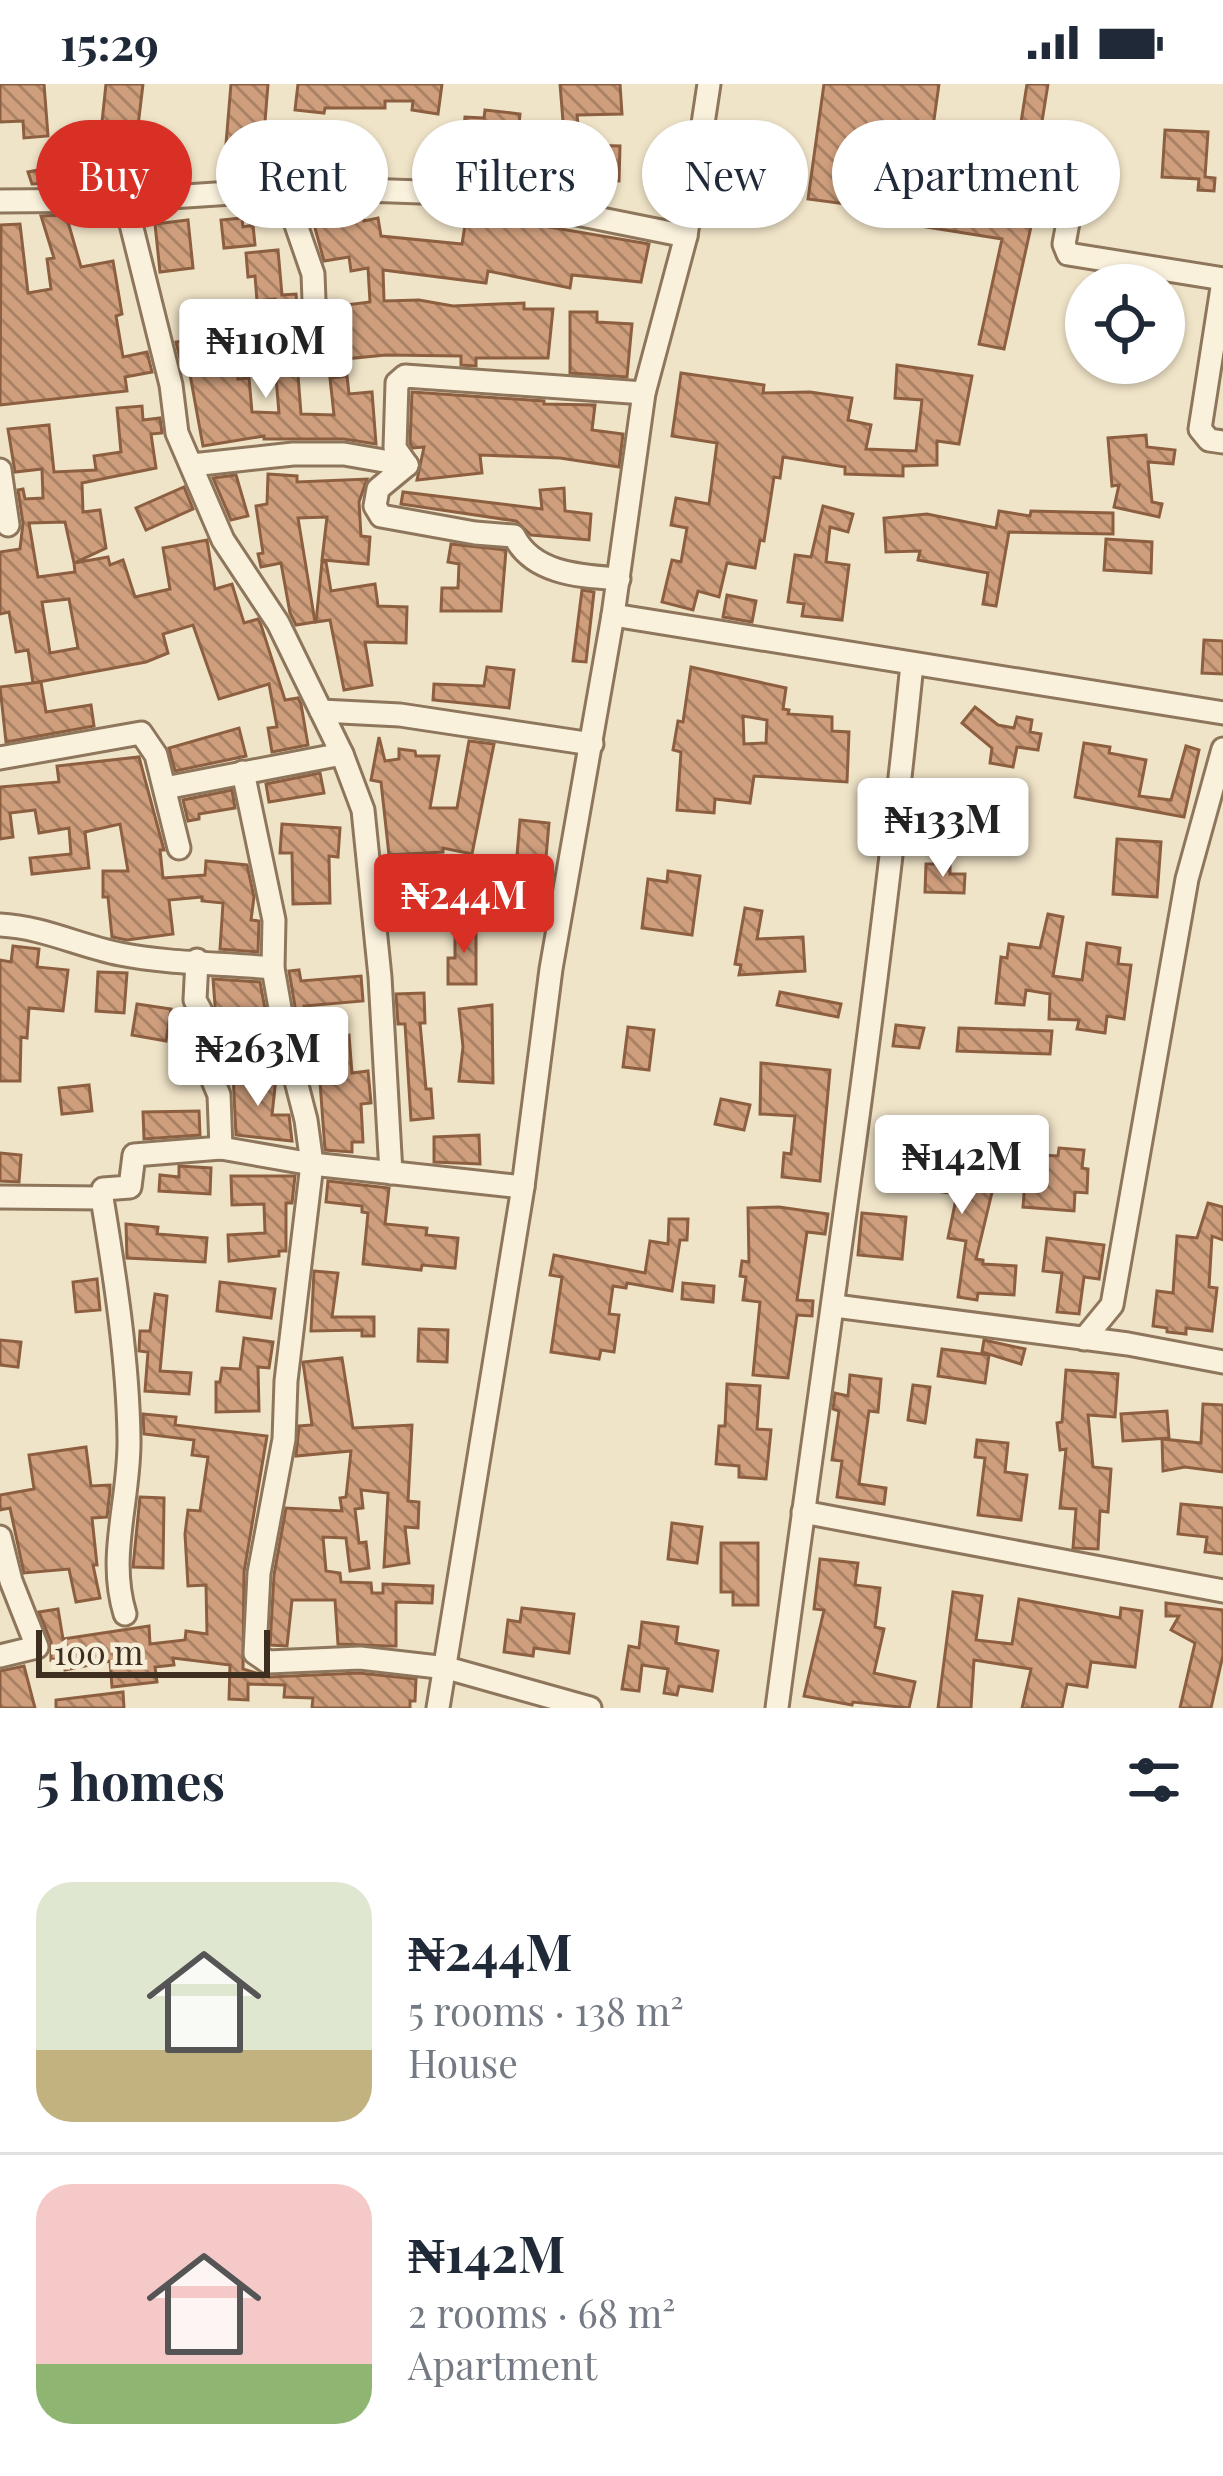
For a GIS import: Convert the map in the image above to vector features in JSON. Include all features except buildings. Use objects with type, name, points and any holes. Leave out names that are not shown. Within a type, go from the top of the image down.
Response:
[{"type":"street","points":[[438,1708],[523,1186],[551,969],[614,615],[644,393],[686,236],[709,84]]},
{"type":"street","points":[[388,191],[477,194],[686,236]]},
{"type":"street","points":[[0,201],[36,201]]},
{"type":"street","points":[[132,228],[177,433],[223,540],[278,623],[342,754],[363,810],[380,976],[391,1174]]},
{"type":"street","points":[[297,228],[313,274],[316,353]]},
{"type":"street","points":[[1067,228],[1064,244],[1069,254],[1223,280],[1200,428],[1209,440],[1223,442]]},
{"type":"street","points":[[407,464],[395,448],[397,382],[405,376],[644,393]]},
{"type":"street","points":[[191,465],[310,454],[407,464]]},
{"type":"street","points":[[407,464],[378,489],[375,506],[381,516],[514,536],[530,558],[548,567],[619,579]]},
{"type":"street","points":[[0,470],[8,525]]},
{"type":"street","points":[[614,615],[1223,713]]},
{"type":"street","points":[[777,1708],[835,1306],[912,664]]},
{"type":"street","points":[[321,711],[400,716],[592,745]]},
{"type":"street","points":[[0,758],[141,733],[152,745],[179,848]]},
{"type":"street","points":[[1084,1339],[1112,1305],[1187,879],[1223,749]]},
{"type":"street","points":[[165,788],[342,754]]},
{"type":"street","points":[[243,772],[274,920],[273,968],[312,1164],[288,1359],[284,1439],[259,1573],[255,1653],[268,1662],[360,1658],[447,1668],[590,1708]]},
{"type":"street","points":[[0,925],[41,929],[118,954],[273,968]]},
{"type":"street","points":[[197,960],[195,1000],[204,1017],[204,1059],[219,1094],[221,1148]]},
{"type":"street","points":[[125,1614],[116,1571],[128,1486],[129,1438],[102,1198],[103,1189],[130,1187],[134,1155],[221,1148],[391,1174],[523,1186]]},
{"type":"street","points":[[0,1197],[102,1198]]},
{"type":"street","points":[[1112,1305],[1128,1344]]},
{"type":"street","points":[[835,1306],[1128,1344],[1223,1362]]},
{"type":"street","points":[[803,1512],[1223,1591]]},
{"type":"street","points":[[0,1538],[37,1647],[0,1656]]}]
